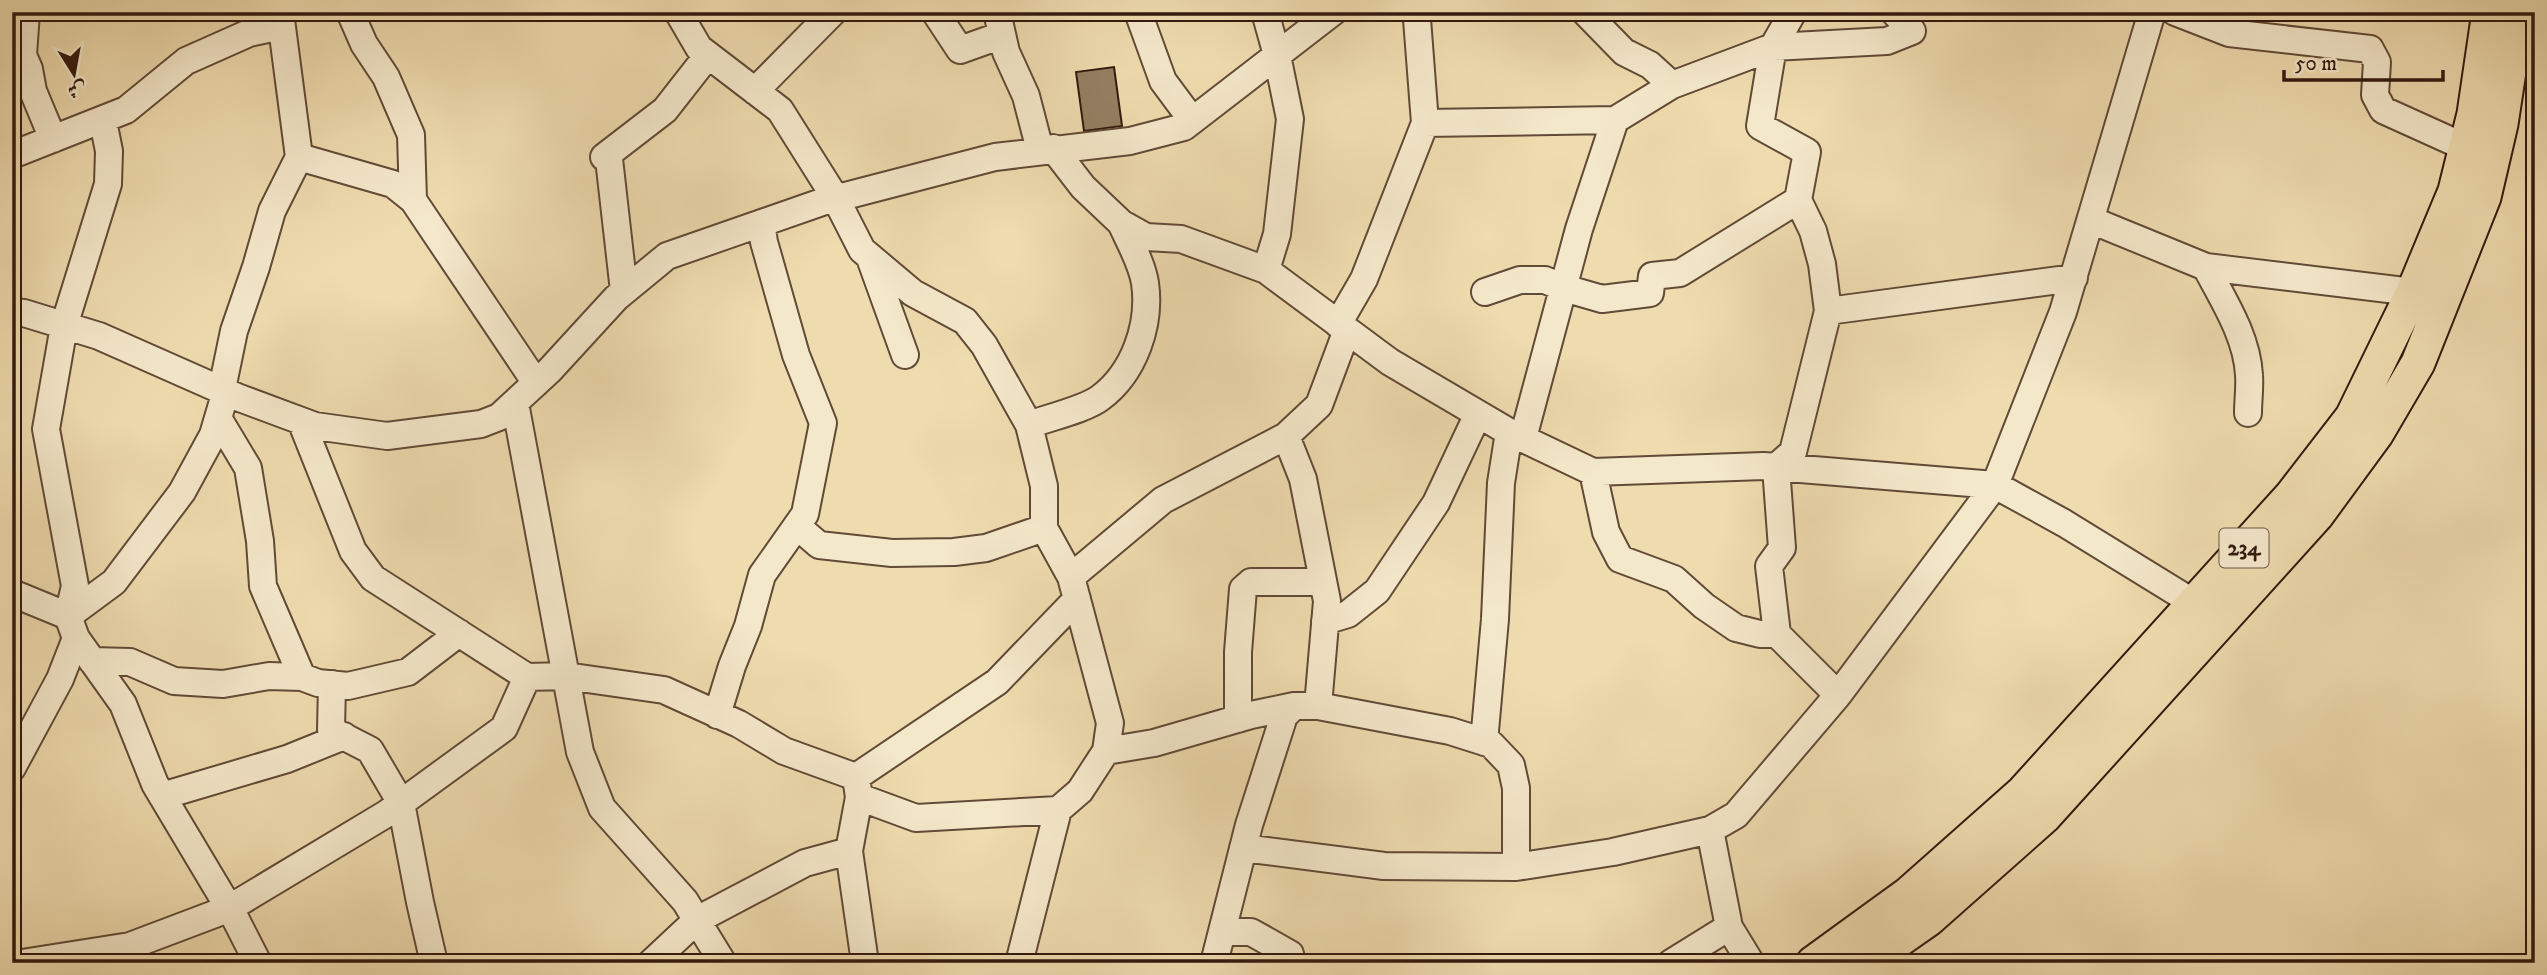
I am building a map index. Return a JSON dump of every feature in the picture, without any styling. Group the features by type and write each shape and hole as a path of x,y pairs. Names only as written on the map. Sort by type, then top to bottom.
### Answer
{"main road":[{"name":"234","path":"1812,963 1908,894 2023,792 2291,496 2352,417 2413,292 2455,191 2467,148 2489,12"},
{"name":"234","path":"1866,963 1929,919 2044,817 2317,515 2377,433 2418,363 2484,197 2501,124 2518,12"}],"street":[{"path":"26,12 17,54 29,69 33,91 53,139"},
{"path":"350,12 364,44 386,77 411,135 413,200"},
{"path":"678,12 699,48 780,110 836,199 862,250 913,293 965,321 984,345 1029,425 1044,486 1044,528 1074,588 1110,723 1106,751 1080,791 1058,810 1019,963"},
{"path":"755,91 832,12"},
{"path":"935,12 960,50 1000,23 1006,52 1046,149 1121,223 1146,237 1181,239 1266,270 1390,362 1516,435 1593,472 1776,467 1995,485 2064,523 2194,603"},
{"path":"1138,12 1163,81 1192,120"},
{"path":"1265,12 1290,119 1277,234 1266,270"},
{"path":"12,312 24,313 99,336 315,426 387,436 481,424 499,418 624,292 667,257 836,199 995,157 1130,141 1184,127 1333,12"},
{"path":"865,963 849,851 858,787 997,682 1074,588 1163,500 1286,436 1319,405 1342,327 1364,279 1424,122 1417,19 1414,12"},
{"path":"1585,12 1624,52 1650,65 1672,85"},
{"path":"1776,467 1793,452 1828,311 1822,264 1812,231 1798,200 1807,152 1760,126 1773,47 1793,12"},
{"path":"1424,122 1615,120 1672,85 1773,47 1887,41 1912,31 1894,12"},
{"path":"1243,848 1384,866 1517,867 1613,852 1710,830 1736,815 1838,695 1995,485 2063,312 2152,12"},
{"path":"2175,12 2229,33 2370,49 2377,62 2375,95 2383,110 2467,148"},
{"path":"12,155 126,110 186,61 281,19 299,157 272,211 234,331 213,435 182,492 114,582 72,627"},
{"path":"624,292 610,159 604,157 665,110 708,55"},
{"path":"1484,741 1495,619 1500,483 1564,288 1579,229 1615,120"},
{"path":"12,768 60,679 72,627 75,586 46,429 64,326 108,184 109,150 103,121"},
{"path":"299,157 393,184 413,200 536,383"},
{"path":"1485,292 1520,280 1545,279 1564,288 1602,299 1650,293 1653,276 1680,273 1798,200"},
{"path":"2091,220 2206,267 2413,292"},
{"path":"718,715 762,575 805,514 823,423 796,355 761,223"},
{"path":"1029,425 1098,400 1125,374 1140,338 1146,313 1144,281 1121,223"},
{"path":"869,256 905,355"},
{"path":"2206,267 2235,322 2243,346 2249,373 2248,413"},
{"path":"1828,311 2074,278"},
{"path":"515,402 580,752 602,808 685,901 723,963"},
{"path":"1325,621 1348,614 1377,591 1436,503 1478,414"},
{"path":"218,418 248,468 260,541 263,586 302,677"},
{"path":"301,421 353,551 373,578 527,677 566,676 664,690 739,724 784,751 916,818 1058,810"},
{"path":"1286,436 1303,479 1327,601 1306,706"},
{"path":"1776,467 1782,548 1769,566 1777,634 1838,695"},
{"path":"1593,472 1606,532 1620,559 1674,579 1704,606 1736,628 1760,634 1777,634"},
{"path":"797,526 820,545 892,553 954,552 986,548 1044,528"},
{"path":"1238,719 1238,652 1243,589 1251,583 1323,582"},
{"path":"12,593 40,604 72,627 92,661 123,704 162,796 258,963"},
{"path":"12,609 40,604"},
{"path":"92,661 130,662 174,681 223,684 269,676 302,677 318,683 348,685 408,671 459,633"},
{"path":"22,963 130,946 228,909 401,803 504,728 527,677"},
{"path":"332,684 331,730 370,750 401,803 434,963"},
{"path":"1214,963 1243,848 1284,716 1306,706"},
{"path":"1106,751 1154,743 1238,719 1306,706 1450,730 1491,744 1511,765 1516,788 1517,867"},
{"path":"162,796 288,759 344,736"},
{"path":"1710,830 1729,927 1751,963"},
{"path":"651,963 697,920 805,863 849,851"},
{"path":"1671,963 1729,927"},
{"path":"1222,932 1251,932 1290,954 1292,963"}],"building":[{"path":"1114,67 1122,126 1084,131 1076,72"}]}
